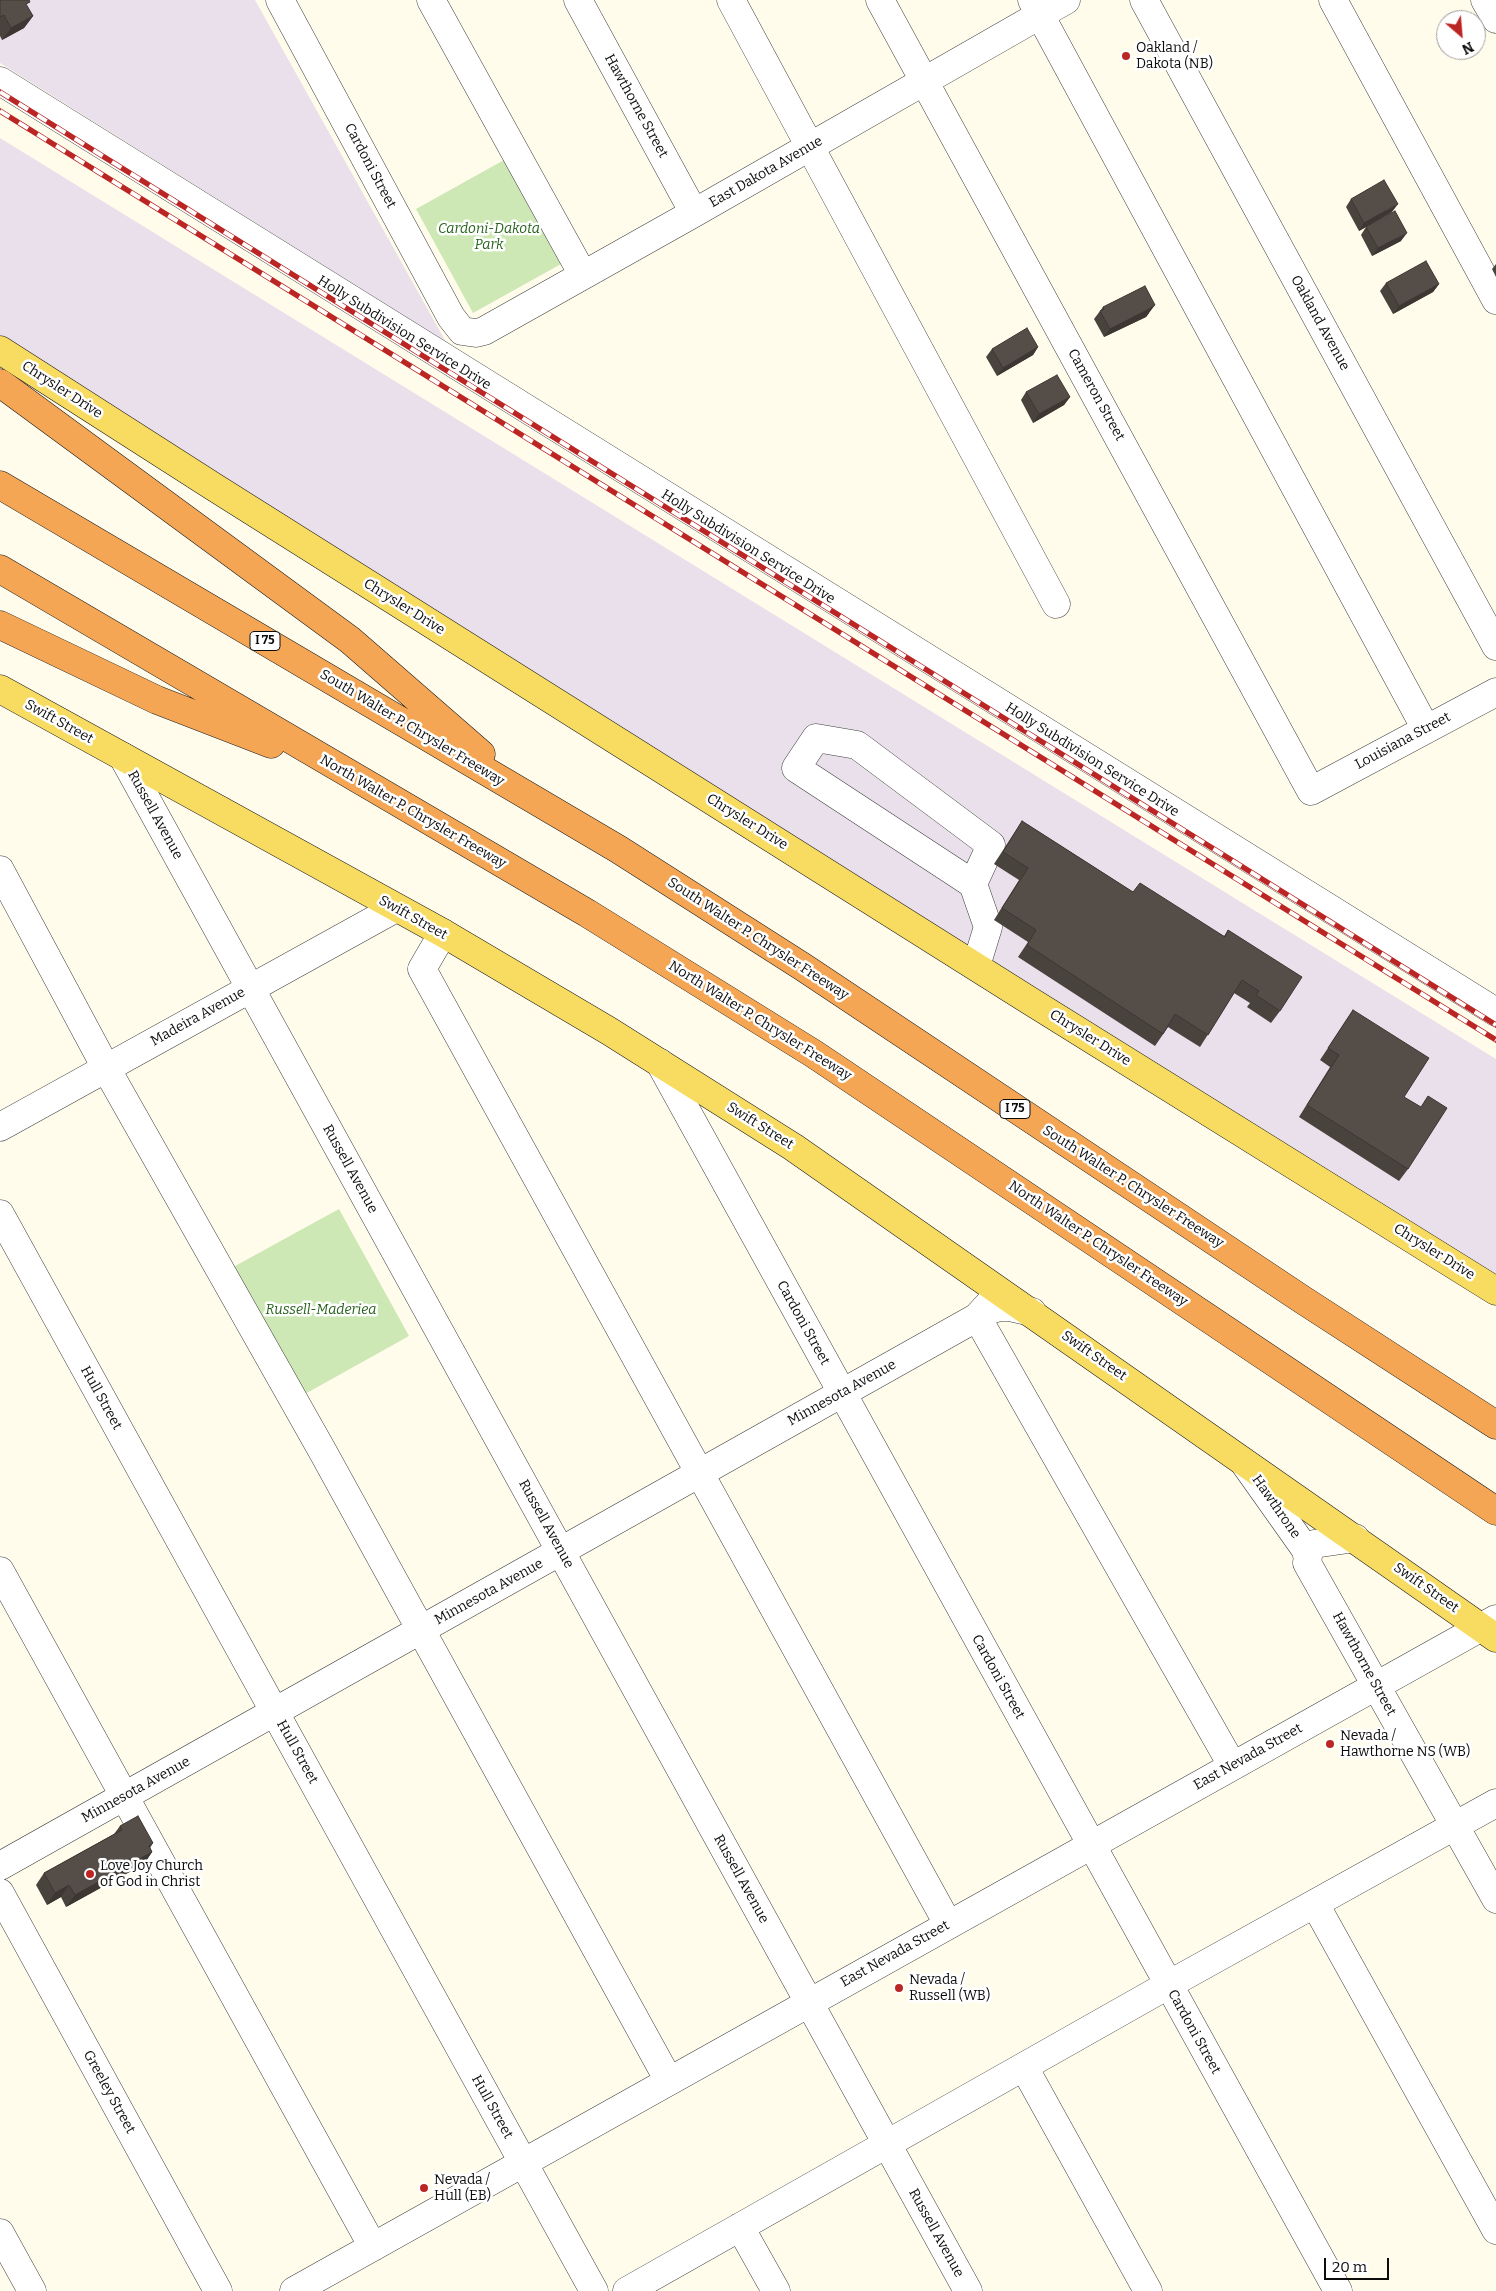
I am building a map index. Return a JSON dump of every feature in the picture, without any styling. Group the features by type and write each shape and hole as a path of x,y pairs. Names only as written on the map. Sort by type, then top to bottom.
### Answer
{"highway":[{"path":"0,384 350,640 531,798"},
{"name":"South Walter P. Chrysler Freeway","path":"0,485 618,849 803,967 1287,1289 1496,1425"},
{"name":"North Walter P. Chrysler Freeway","path":"0,569 587,913 814,1054 1496,1511"},
{"path":"0,625 157,700 343,771"}],"main road":[{"name":"Chrysler Drive","path":"0,350 214,488 1496,1291"},
{"name":"Swift Street","path":"0,689 443,934 660,1063 793,1147 1355,1538 1491,1628"}],"street":[{"name":"Cardoni Street","path":"280,0 451,317 462,331"},
{"path":"431,0 583,275"},
{"name":"Hawthorne Street","path":"578,0 694,213"},
{"path":"731,0 1056,604"},
{"name":"Cameron Street","path":"880,0 1311,791"},
{"name":"East Dakota Avenue","path":"462,331 476,333 484,331 925,81 1036,7 1066,0"},
{"name":"Oakland Avenue","path":"1144,0 1496,646"},
{"path":"1333,0 1496,300"},
{"path":"1486,0 1496,19"},
{"path":"1036,7 1426,730"},
{"name":"Holly Subdivision Service Drive","path":"0,81 1496,1012"},
{"name":"Louisiana Street","path":"1311,791 1496,692"},
{"path":"973,884 990,845 857,745 816,738 796,768 973,884 988,927 976,966"},
{"name":"Russell Avenue","path":"123,757 968,2291"},
{"path":"0,870 106,1068 318,1444 669,2081"},
{"name":"Madeira Avenue","path":"0,1127 396,908"},
{"path":"443,934 422,969 948,1924"},
{"name":"Cardoni Street","path":"660,1063 1338,2291"},
{"name":"Hull Street","path":"0,1214 594,2291"},
{"name":"Minnesota Avenue","path":"977,1317 1000,1291"},
{"name":"Minnesota Avenue","path":"0,1866 977,1317 999,1307 1010,1307 1032,1312"},
{"path":"977,1317 1232,1765"},
{"name":"Hawthrone","path":"1243,1460 1306,1550 1307,1555"},
{"path":"1307,1555 1310,1547 1314,1544 1355,1538"},
{"name":"Hawthorne Street","path":"1307,1555 1307,1563 1496,1899"},
{"path":"0,1571 373,2247"},
{"name":"East Nevada Street","path":"294,2291 1232,1765 1375,1686 1491,1628"},
{"path":"627,2291 1168,1985 1496,1803"},
{"name":"Greeley Street","path":"0,1893 218,2291"},
{"path":"1315,1904 1496,2230"},
{"path":"1024,2067 1148,2291"},
{"path":"740,2227 776,2291"},
{"path":"0,2233 32,2291"}],"shaded area":[{"path":"0,0 255,0 446,342 0,63"},
{"path":"0,138 1496,1059 1496,1274 0,342"}],"green space":[{"name":"Cardoni-Dakota Park","path":"504,160 561,264 473,313 416,209"},
{"name":"Russell-Maderiea","path":"339,1209 409,1336 296,1399 226,1271"}],"building":[{"path":"0,0 29,0 30,2 26,4 33,16 11,28 4,15 0,17"},
{"path":"1384,180 1398,204 1364,223 1351,199"},
{"path":"1395,211 1407,233 1378,248 1366,227"},
{"path":"1426,261 1439,284 1399,306 1386,283"},
{"path":"1145,286 1155,305 1110,329 1100,311 1104,309 1103,307"},
{"path":"1027,328 1038,347 1003,368 992,349"},
{"path":"1057,375 1070,397 1039,414 1026,392"},
{"path":"1022,821 1133,892 1140,883 1225,937 1228,930 1302,977 1280,1011 1256,995 1259,991 1242,980 1208,1035 1175,1014 1163,1034 1027,945 1036,930 1002,908 1028,868 1003,852"},
{"path":"1353,1010 1429,1058 1404,1097 1421,1107 1428,1096 1447,1108 1408,1169 1307,1105 1339,1055 1328,1048"},
{"name":"Love Joy Church of God in Christ","path":"138,1816 153,1843 149,1846 152,1852 75,1895 69,1885 55,1893 44,1873 122,1830 120,1826"}],"railway":[{"path":"0,92 1496,1025"},
{"path":"0,111 1496,1040"}],"place":[{"name":"Oakland / Dakota (NB)","path":"1126,56"},
{"name":"Nevada / Hawthorne NS (WB)","path":"1330,1744"},
{"name":"Love Joy Church of God in Christ","path":"90,1874"},
{"name":"Nevada / Russell (WB)","path":"899,1988"},
{"name":"Nevada / Hull (EB)","path":"424,2188"}]}
